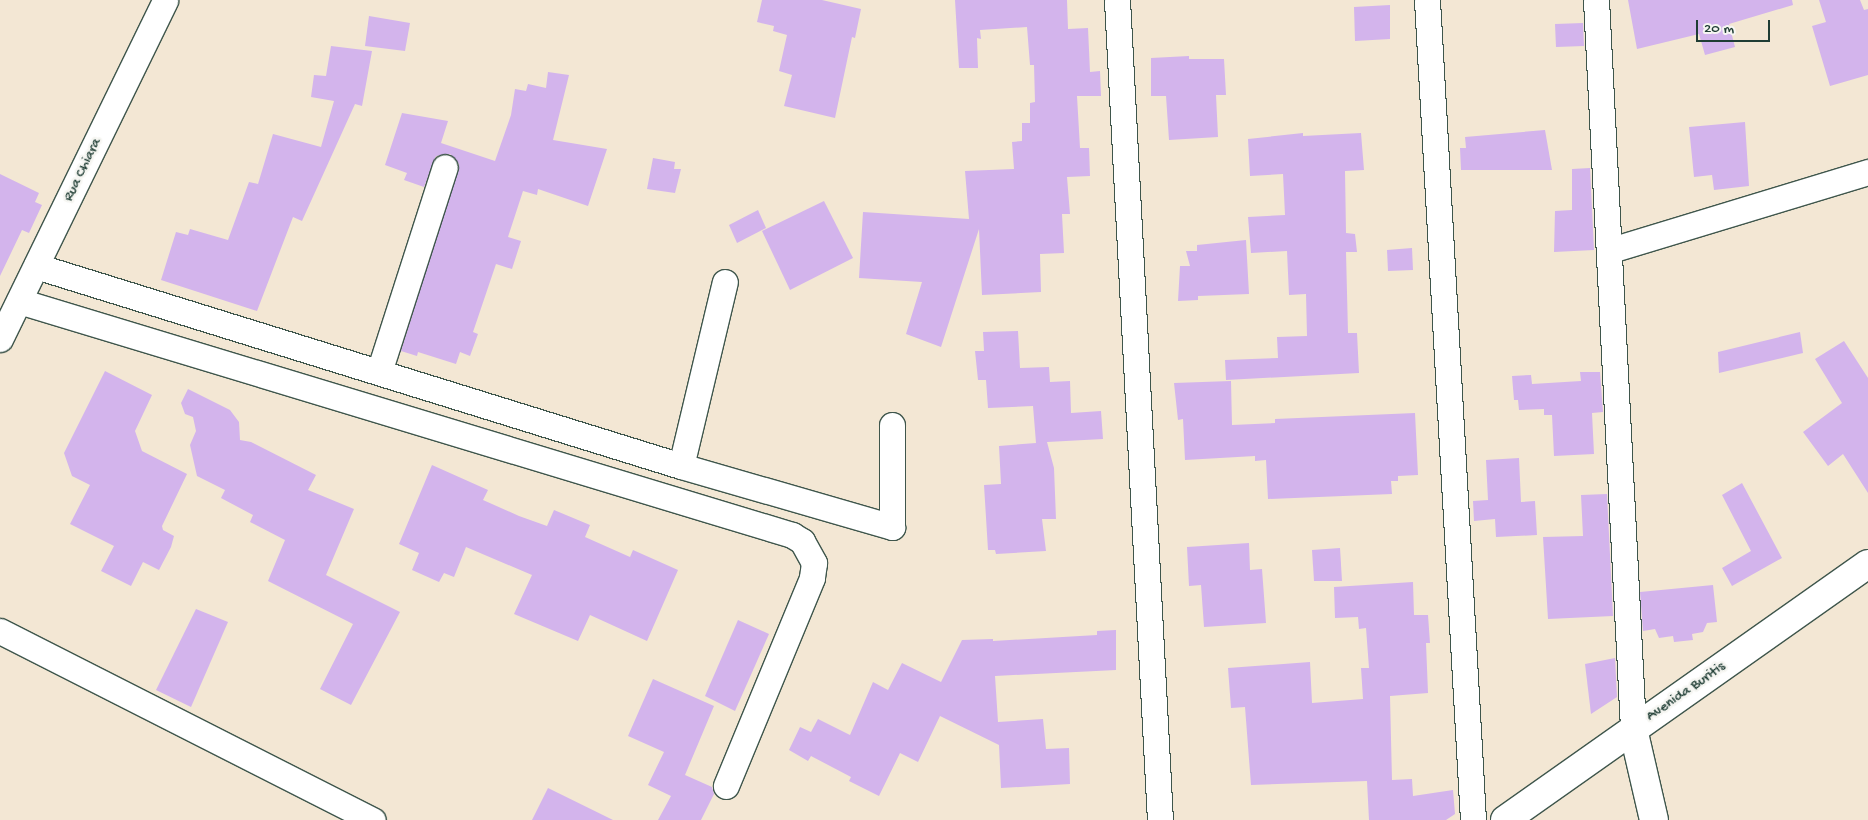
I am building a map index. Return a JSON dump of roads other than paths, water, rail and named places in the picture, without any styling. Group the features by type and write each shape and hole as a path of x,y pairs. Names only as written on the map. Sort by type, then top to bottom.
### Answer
{"street":[{"name":"Rua Chiara","path":"0,339 166,0"},
{"path":"1117,0 1160,820"},
{"path":"1427,0 1473,820"},
{"path":"1596,0 1611,250 1633,729 1654,820"},
{"path":"380,372 445,167"},
{"path":"1611,250 1868,172"},
{"path":"36,266 681,466 892,527 892,425"},
{"path":"681,466 725,282"},
{"path":"19,301 792,535 802,541 814,562 812,578 726,786"},
{"name":"Avenida Buritis","path":"1505,820 1868,564"},
{"path":"0,631 373,820"}]}
